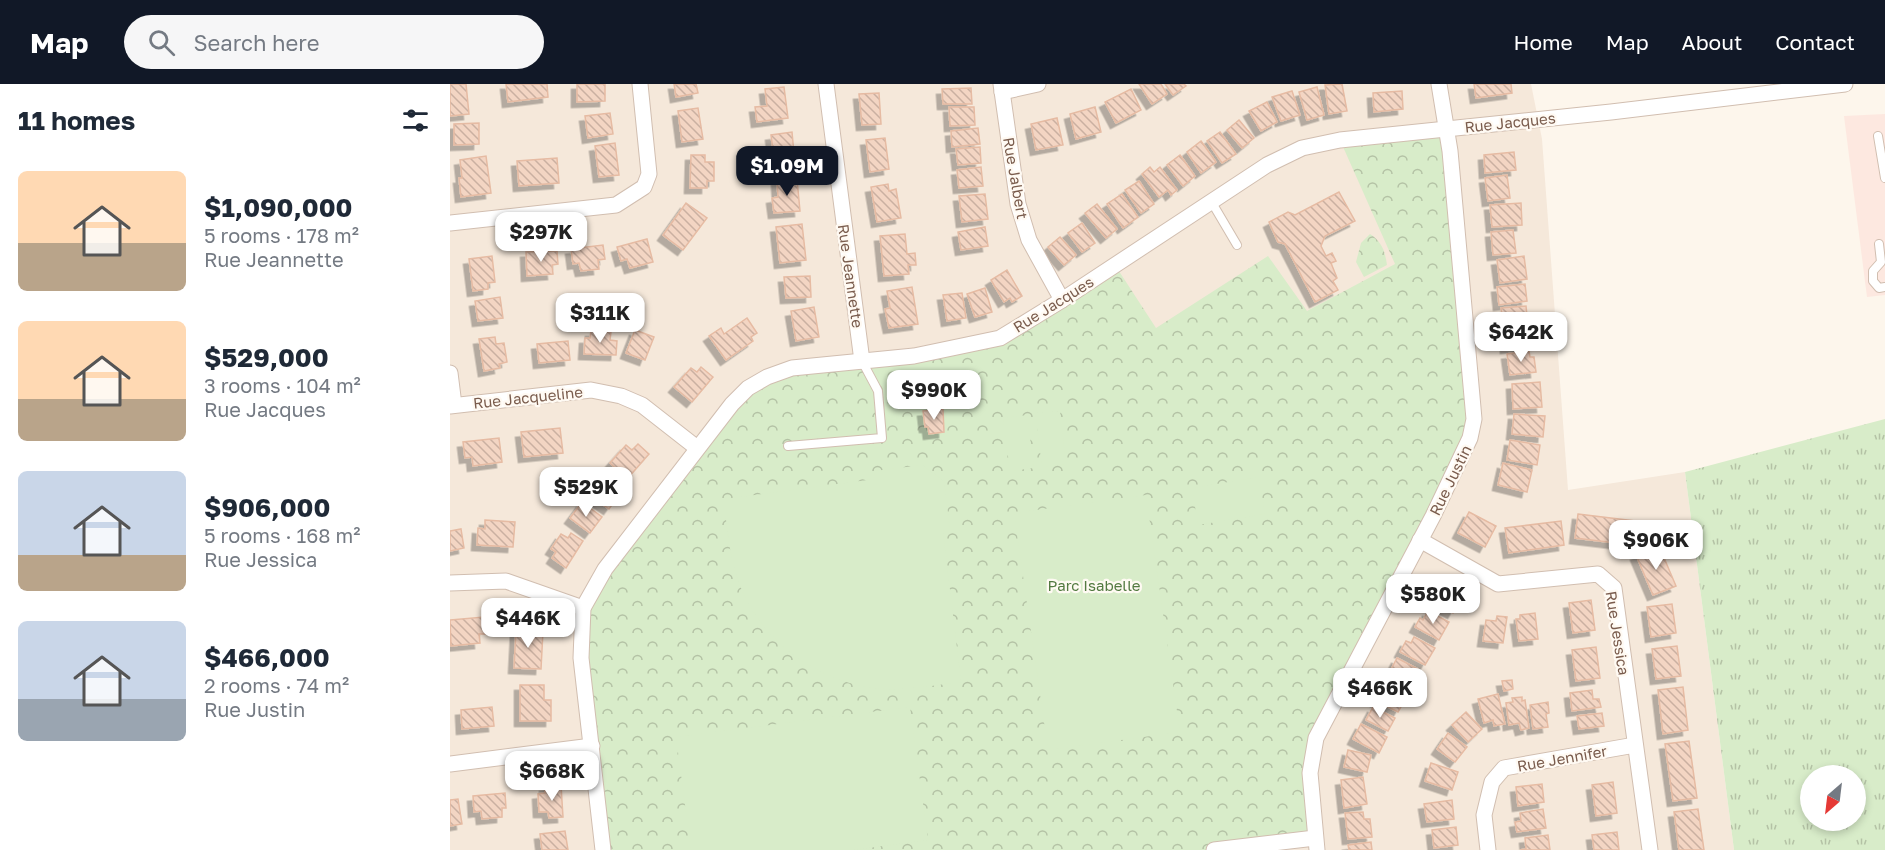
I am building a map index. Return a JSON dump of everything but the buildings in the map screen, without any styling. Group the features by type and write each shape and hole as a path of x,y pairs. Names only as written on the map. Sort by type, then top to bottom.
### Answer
{"street":[{"path":"450,223 616,205 644,187 649,174 640,84"},
{"name":"Rue Jeannette","path":"826,84 862,361"},
{"path":"1002,88 1038,84"},
{"name":"Rue Justin","path":"1316,844 1310,773 1316,738 1420,540 1470,438 1474,418 1447,129 1439,84"},
{"name":"Rue Jacques","path":"603,850 581,658 583,608 605,569 697,448 732,404 748,388 767,377 792,368 914,356 1000,338 1062,300 1267,165 1302,148 1340,140 1611,112 1845,84"},
{"name":"Rue Jalbert","path":"1002,88 1018,204 1029,240 1062,300"},
{"path":"450,373 452,406"},
{"name":"Rue Jacqueline","path":"452,406 591,390 621,396 642,405 697,448"},
{"name":"Rue Jessica","path":"1420,540 1498,584 1598,574 1614,588 1650,850"},
{"path":"450,583 506,581 583,608"},
{"name":"Rue Jennifer","path":"1488,850 1484,815 1492,782 1504,768 1635,745"},
{"path":"450,764 592,746"},
{"path":"1214,850 1316,844"}],"lane":[{"path":"1878,136 1885,178"},
{"path":"1211,201 1237,246"},
{"path":"1879,244 1881,262 1873,271 1873,281 1879,288 1885,287"},
{"path":"788,446 882,438 878,391 862,361"}],"shaded area":[{"path":"450,84 1531,84 1542,139 1568,490 1685,472 1734,850 450,850"},
{"path":"1885,114 1885,295 1867,297 1844,116"}],"green space":[{"name":"Parc Isabelle","path":"1447,125 1467,399 1467,427 1433,516 1316,738 1315,838 1214,850 602,850 583,608 697,448 767,377 1000,338 1115,265 1156,328 1268,256 1307,311 1395,264 1340,140"},
{"path":"1370,234 1382,247 1387,265 1364,277 1356,262 1361,243"},
{"path":"1060,411 1066,464 1042,467 1035,413"},
{"path":"1027,415 1034,468 1010,471 1003,418"},
{"path":"1885,419 1885,850 1734,850 1685,472"},
{"path":"922,465 944,481 950,530 943,531 961,682 884,689 840,680 800,660 767,630 754,612 743,593 735,571 724,499 875,479 874,471"},
{"path":"1259,477 1265,514 1198,525 1192,488"},
{"path":"1146,495 1180,732 1048,750 1014,513"},
{"path":"910,707 928,840 853,850 691,850 676,737"}]}
